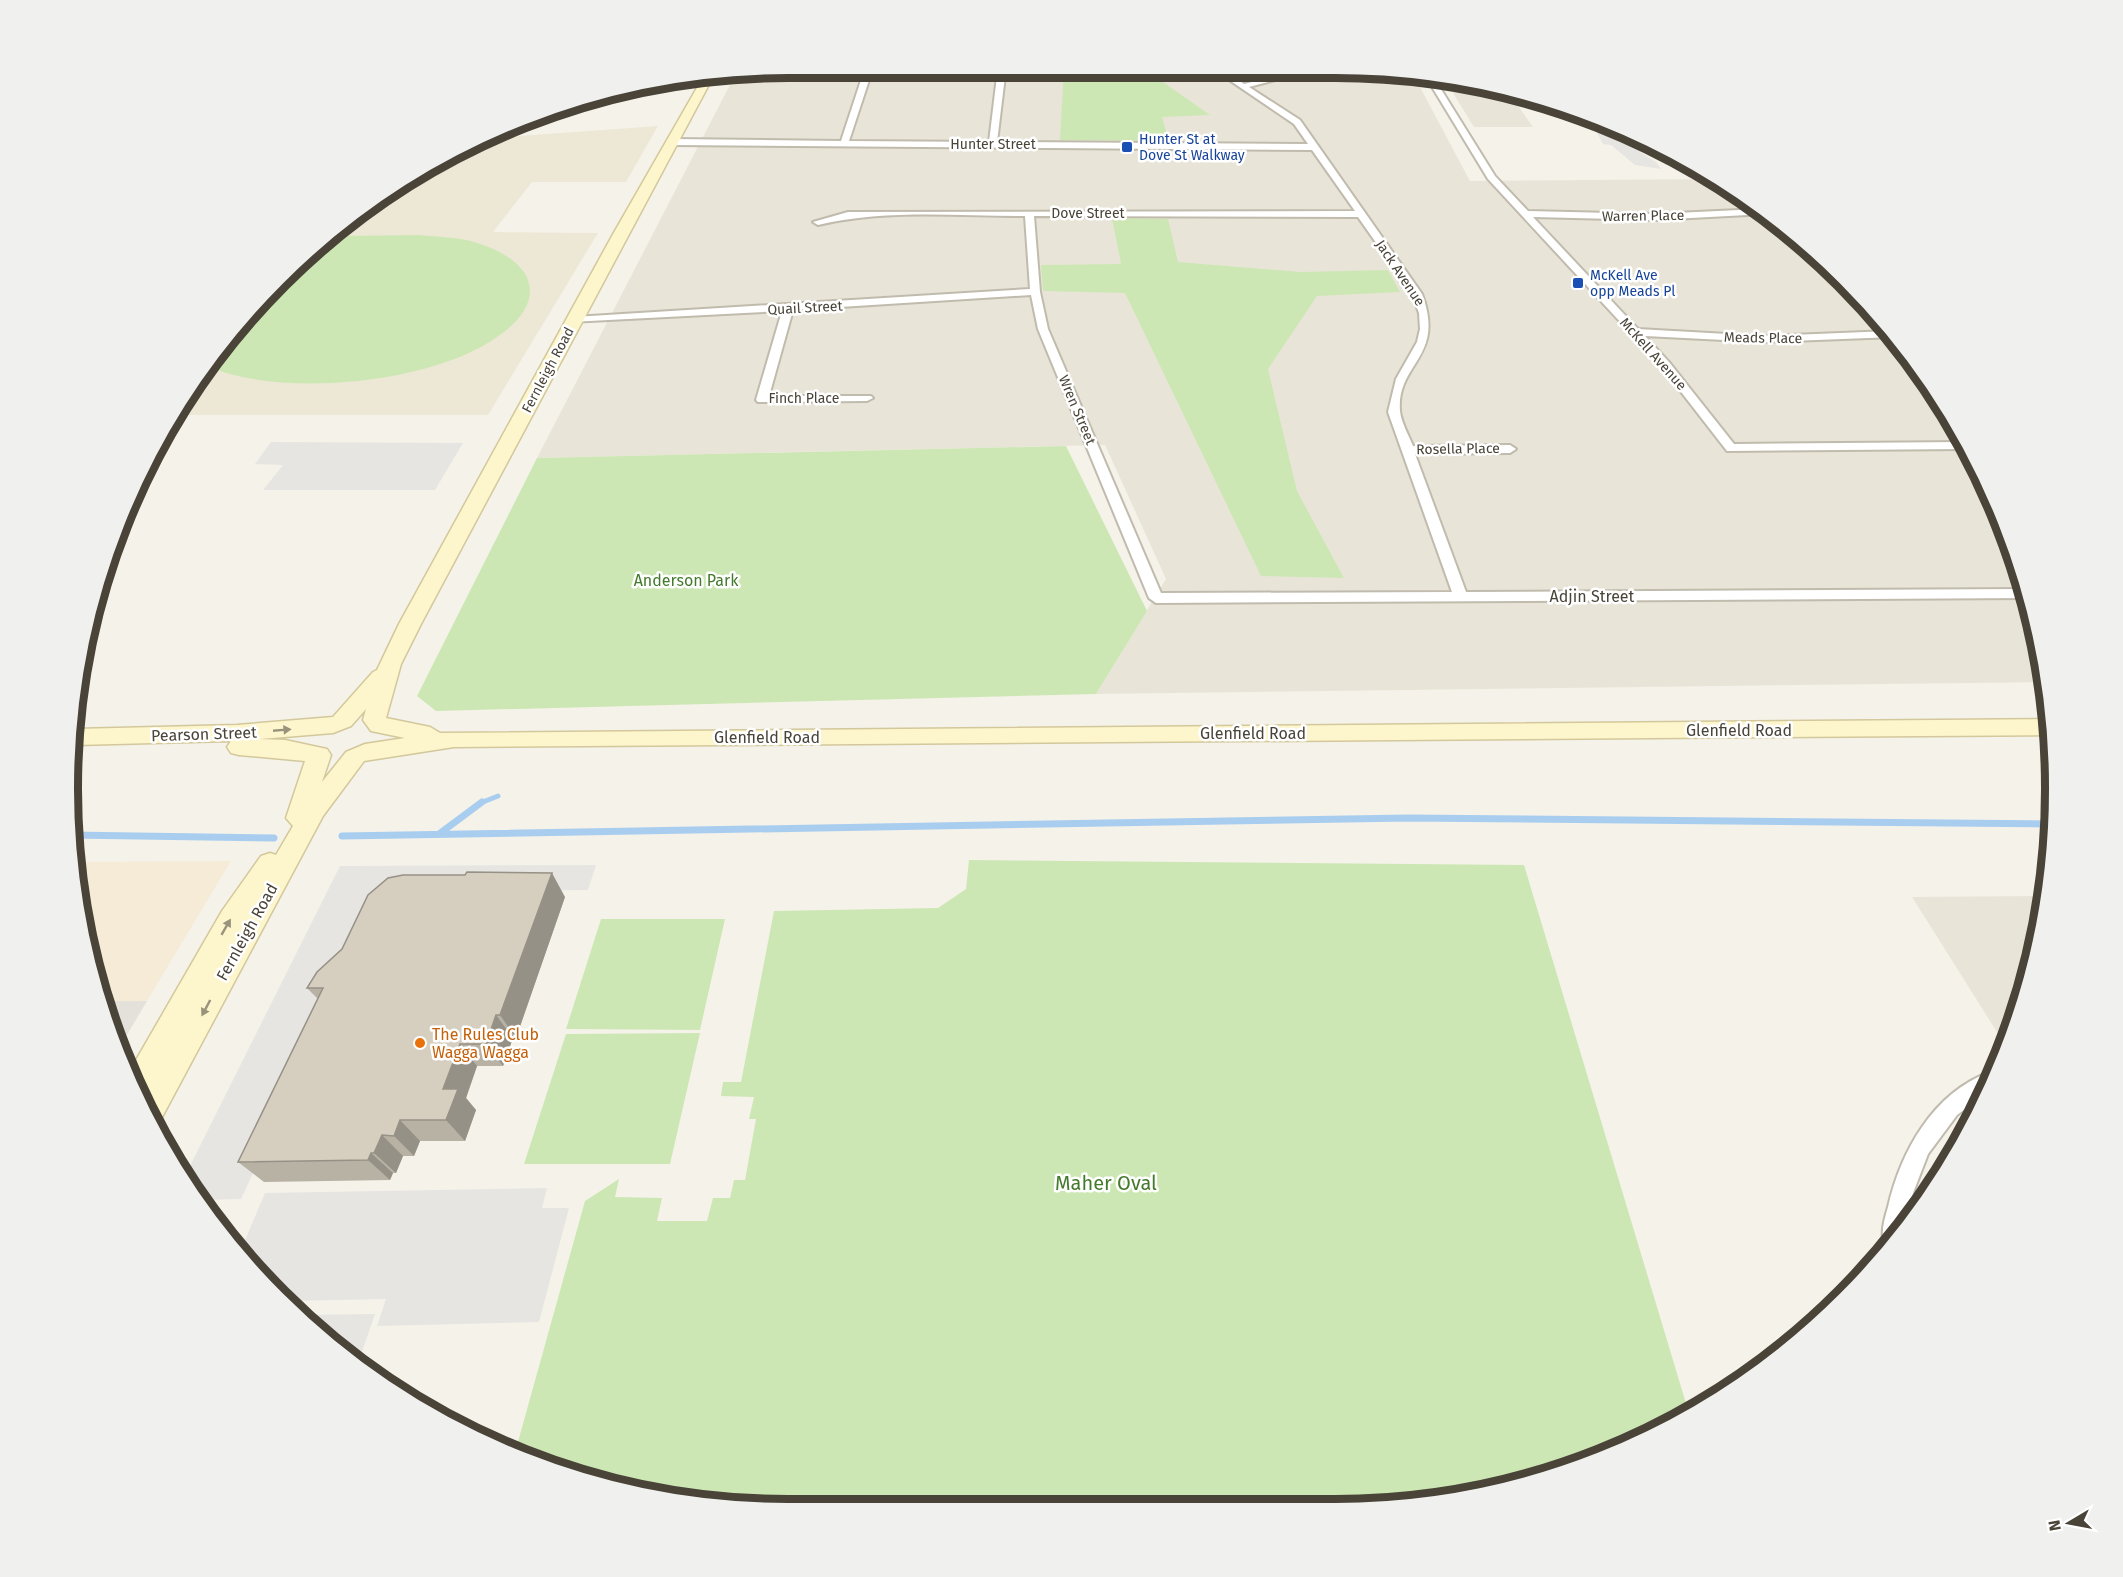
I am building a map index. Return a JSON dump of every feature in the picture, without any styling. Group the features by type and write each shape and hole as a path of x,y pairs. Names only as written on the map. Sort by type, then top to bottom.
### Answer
{"street":[{"path":"844,143 866,78"},
{"path":"993,144 1001,78"},
{"name":"Jack Avenue","path":"1231,78 1297,122 1417,294 1425,312 1427,328 1423,342 1401,378 1394,396 1394,412 1461,597"},
{"path":"1244,86 1274,78"},
{"name":"Fernleigh Road","path":"140,1079 231,919 294,827 318,755 318,740 338,723 390,664 574,320 705,83"},
{"name":"McKell Avenue","path":"1435,85 1491,177 1665,364 1731,448 1957,446"},
{"name":"Hunter Street","path":"672,142 1314,147"},
{"name":"Dove Street","path":"818,222 864,213 1359,214"},
{"name":"Wren Street","path":"1029,213 1038,313 1156,598"},
{"name":"Warren Place","path":"1523,214 1643,218 1750,213"},
{"name":"Quail Street","path":"574,320 788,309 1035,292"},
{"name":"Finch Place","path":"788,309 762,400 867,398"},
{"name":"Meads Place","path":"1634,332 1763,339 1881,334"},
{"name":"Rosella Place","path":"1407,450 1510,448"},
{"name":"Adjin Street","path":"1156,598 2018,594"},
{"name":"Fernleigh Road","path":"152,1105 314,810 359,756 379,739 377,723 390,664"},
{"name":"Pearson Street","path":"80,737 237,733 338,723 355,718 377,723"},
{"name":"Glenfield Road","path":"377,723 454,739"},
{"name":"Glenfield Road","path":"359,756 454,739 2042,727"},
{"name":"Pearson Street","path":"80,748 256,747 318,755 332,761 359,756"},
{"path":"1894,1226 1895,1215 1908,1176 1928,1136 1949,1109 1980,1086"}],"shaded area":[{"path":"788,78 1334,78 1418,83 1470,181 1700,179 1767,225 1837,286 1898,356 1950,433 1972,474 1991,517 2021,605 2037,682 1096,694 1166,579 1105,445 537,458 732,81"},
{"path":"1450,88 1515,101 1533,127 1474,127"},
{"path":"658,126 626,182 532,182 493,232 598,233 488,415 185,415 225,356 254,320 320,254 356,225 433,173 506,137"},
{"path":"1594,128 1635,145 1637,150 1656,162 1661,169 1635,165 1611,145 1603,144"},
{"path":"271,442 463,443 435,490 263,490 283,465 255,464"},
{"path":"231,861 147,1001 111,1001 92,927 82,862"},
{"path":"596,865 588,890 384,891 241,1199 210,1200 189,1169 340,866"},
{"path":"2036,896 2021,972 1999,1038 1997,1032 1912,897"},
{"path":"111,1001 147,1001 124,1039"},
{"path":"547,1188 542,1208 569,1208 539,1322 377,1326 386,1299 296,1301 254,1257 243,1244 265,1193"},
{"path":"375,1314 361,1355 320,1323 311,1315"}],"green space":[{"path":"1063,78 1157,78 1210,115 1162,117 1169,141 1060,140"},
{"path":"1112,218 1168,219 1178,262 1301,272 1388,270 1400,292 1317,296 1268,369 1297,491 1344,578 1261,576 1125,293 1043,291 1041,265 1121,264"},
{"path":"420,235 474,242 496,250 513,260 524,272 529,285 529,298 523,313 510,327 491,341 463,356 429,368 351,382 311,383 273,382 237,376 216,369 254,320 286,286 342,236"},
{"name":"Anderson Park","path":"1066,446 1147,611 1096,694 436,711 417,696 537,458"},
{"name":"Maher Oval","path":"969,860 1524,865 1687,1406 1606,1445 1518,1475 1427,1493 1334,1499 788,1499 742,1497 696,1493 605,1475 517,1445 585,1201 619,1179 615,1197 662,1198 657,1221 707,1221 713,1198 730,1198 734,1180 745,1180 756,1119 749,1119 754,1097 721,1096 723,1082 741,1082 774,911 938,908 966,889"},
{"path":"601,919 725,919 700,1030 566,1029"},
{"path":"700,1033 670,1164 524,1164 566,1034"}],"building":[{"name":"The Rules Club Wagga Wagga","path":"467,872 552,873 500,1015 496,1015 486,1044 460,1044 443,1089 458,1089 446,1120 400,1120 394,1136 382,1135 374,1153 371,1153 368,1160 238,1162 323,988 307,988 317,972 342,949 368,895 388,878 403,875 465,875"}],"waterway":[{"path":"481,803 498,796"},
{"path":"439,834 481,803"},
{"path":"342,836 1408,818 2043,824"},
{"path":"80,835 274,838"}],"place":[{"name":"Hunter St at Dove St Walkway","path":"1127,147"},
{"name":"McKell Ave opp Meads Pl","path":"1578,283"},
{"name":"The Rules Club Wagga Wagga","path":"420,1043"}]}
